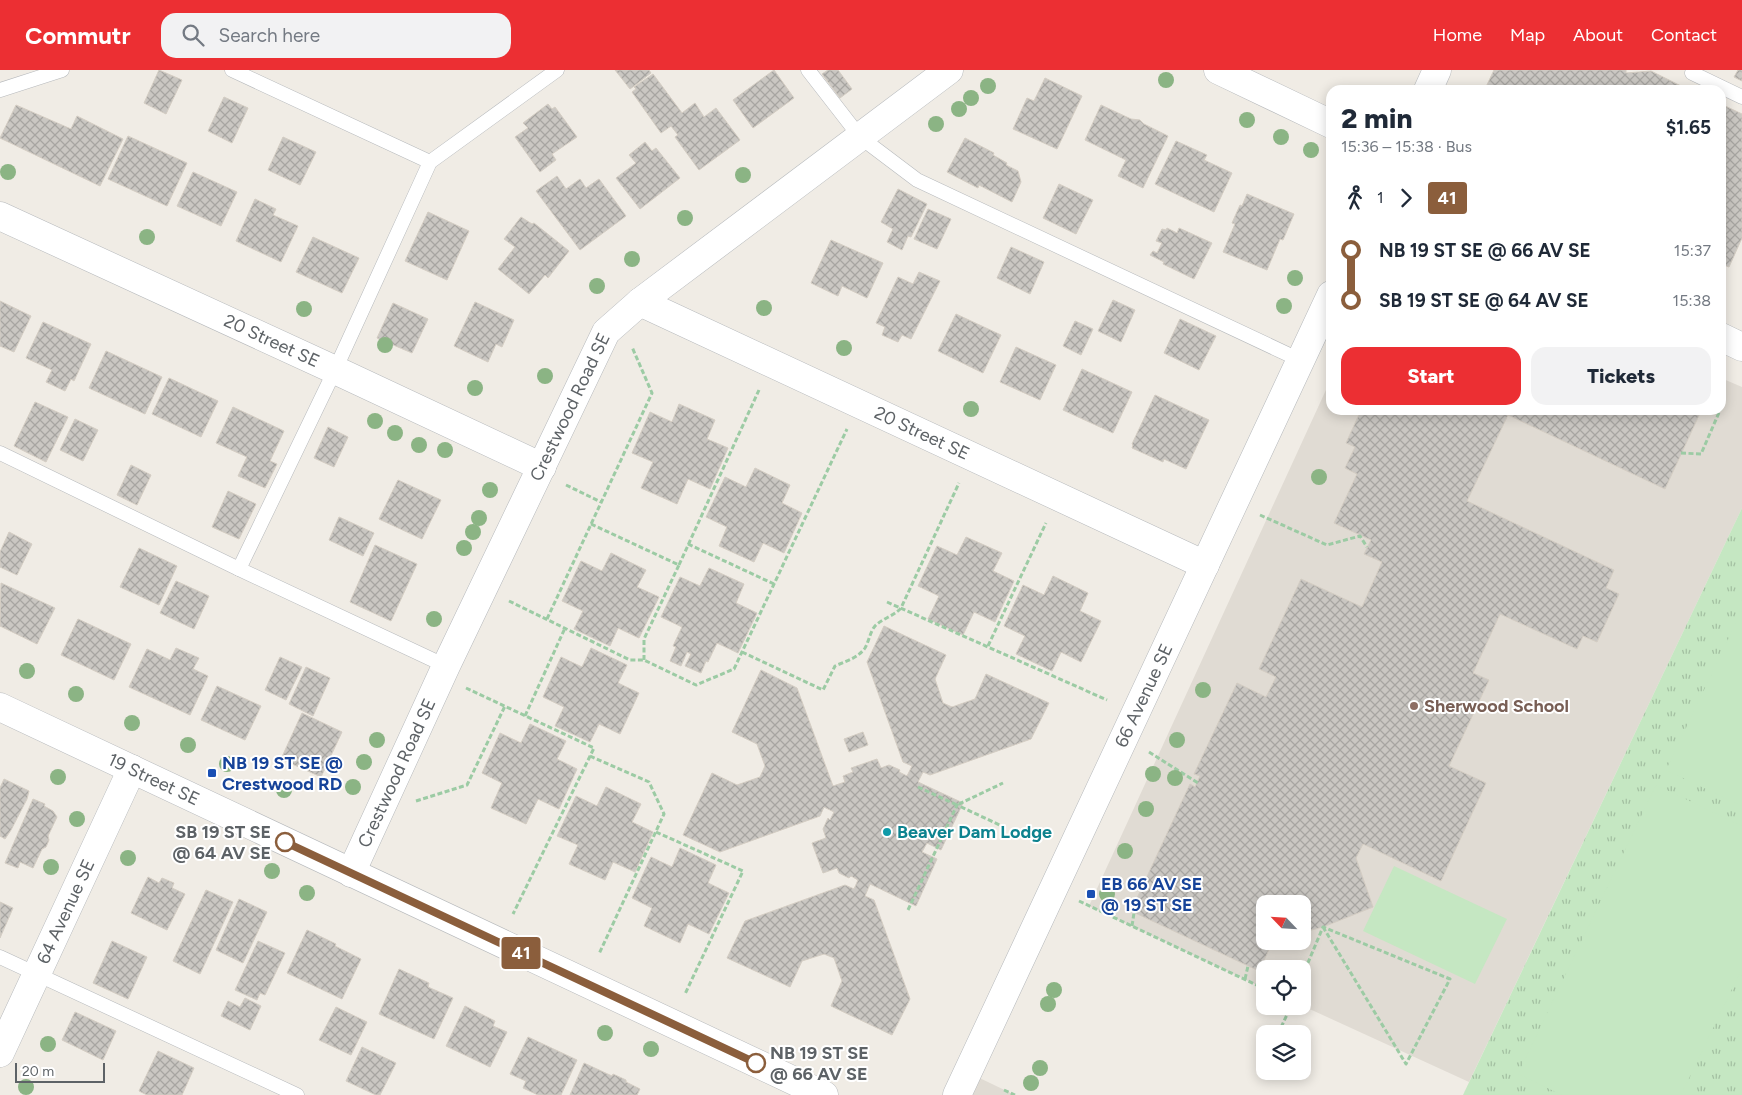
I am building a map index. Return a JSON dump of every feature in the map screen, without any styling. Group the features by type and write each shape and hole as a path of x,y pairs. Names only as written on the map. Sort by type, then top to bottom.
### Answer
{"street":[{"name":"Crestwood Road SE","path":"351,873 446,666 551,475 606,332 640,302 949,70"},
{"path":"1218,70 1326,122"},
{"path":"1430,85 1437,70"},
{"name":"20 Street SE","path":"0,216 335,370 551,475"},
{"name":"20 Street SE","path":"640,302 1205,565"},
{"name":"66 Avenue SE","path":"957,1095 1326,305"},
{"path":"1726,339 1742,347"},
{"name":"19 Street SE","path":"0,707 824,1095"},
{"name":"64 Avenue SE","path":"0,1053 132,769"}],"lane":[{"path":"0,90 62,70"},
{"path":"232,70 430,162"},
{"path":"239,569 335,370 430,162 557,70"},
{"path":"808,70 860,136 917,180 1300,360"},
{"path":"1690,71 1718,85"},
{"path":"1726,89 1742,97"},
{"path":"0,453 239,569 446,666"},
{"path":"0,957 297,1095"}],"path":[{"path":"547,619 652,392 629,340"},
{"path":"644,660 644,639 762,383"},
{"path":"1682,453 1701,454 1718,415"},
{"path":"504,599 630,660 644,660 696,685 734,669 849,424"},
{"path":"551,475 601,502"},
{"path":"742,652 823,690 835,666 854,658 865,648 874,627 885,618 897,613 901,608 962,475"},
{"path":"1259,514 1327,545 1360,536 1367,547"},
{"path":"988,647 1050,516"},
{"path":"591,524 679,564"},
{"path":"688,544 774,584"},
{"path":"887,602 1107,700"},
{"path":"526,716 565,628"},
{"path":"464,686 594,748 513,914"},
{"path":"408,804 467,785 505,706"},
{"path":"1149,752 1198,782"},
{"path":"590,756 649,782 664,814 599,954"},
{"path":"908,910 957,804 1004,783"},
{"path":"918,787 1004,828"},
{"path":"656,832 743,871 684,994"},
{"path":"1079,901 1256,984"},
{"path":"1132,926 1134,912"},
{"path":"1323,927 1450,979 1406,1064 1382,1024 1323,927"},
{"path":"1309,960 1323,927"},
{"path":"1245,979 1248,966"},
{"path":"1004,1090 1015,1095"}],"shaded area":[{"name":"Sherwood School","path":"1726,380 1742,387 1742,508 1469,1082 1311,1010 1311,960 1256,960 1256,985 1089,906 1326,390 1326,415 1726,415"},
{"path":"967,1072 1015,1095 957,1095"}],"green space":[{"path":"1742,508 1742,1095 1463,1095"},
{"path":"1742,610 1742,806 1666,770"},
{"path":"1656,785 1742,826 1742,968 1681,1095 1562,1095 1518,1074"},
{"path":"1394,866 1507,919 1475,984 1363,931"}],"building":[{"path":"159,70 182,80 166,114 144,103"},
{"path":"615,70 649,70 651,73 630,89"},
{"path":"774,70 794,98 753,128 733,100"},
{"path":"828,70 838,70 852,89 840,98 822,74"},
{"path":"1494,70 1626,70 1626,73 1651,71 1679,85 1487,85"},
{"path":"1738,70 1742,70 1742,81 1734,77"},
{"path":"653,74 682,113 695,103 704,117 716,108 740,140 699,170 675,137 678,135 671,126 661,133 632,92 636,89 634,87"},
{"path":"1045,78 1082,96 1057,149 1013,129 1027,98 1034,101"},
{"path":"224,97 248,108 232,143 208,131"},
{"path":"548,104 552,109 555,107 577,137 552,154 556,160 540,172 515,137 528,128 523,123"},
{"path":"16,105 71,129 77,116 123,139 100,186 0,138"},
{"path":"1101,105 1131,119 1140,120 1168,136 1143,188 1118,176 1126,160 1085,140"},
{"path":"1726,106 1742,114 1742,238 1729,267 1726,266"},
{"path":"128,136 187,163 167,206 108,179"},
{"path":"283,137 316,152 300,185 268,170"},
{"path":"965,138 994,153 993,155 1007,163 1006,165 1018,171 1021,182 1012,202 979,185 978,188 947,172"},
{"path":"1176,141 1207,155 1204,160 1232,173 1214,212 1155,184"},
{"path":"645,142 652,151 656,148 680,178 640,209 616,178 636,163 629,155"},
{"path":"193,172 237,192 221,226 177,206"},
{"path":"557,176 566,189 580,179 586,188 599,179 626,216 580,250 536,191"},
{"path":"1059,184 1093,200 1076,234 1043,218"},
{"path":"898,189 927,204 911,237 908,236 902,250 887,242 893,229 881,222"},
{"path":"1247,194 1294,214 1283,240 1280,239 1267,270 1223,252 1235,224 1232,223"},
{"path":"255,199 276,209 273,215 298,226 281,262 236,241"},
{"path":"928,209 951,219 937,249 914,239"},
{"path":"428,212 469,231 447,280 405,261"},
{"path":"521,217 532,224 534,223 569,251 548,278 545,275 529,294 498,269 515,247 504,239"},
{"path":"1167,228 1177,233 1179,228 1212,243 1194,279 1163,264 1164,262 1150,255 1153,251 1157,253 1162,243 1156,241 1162,229 1166,230"},
{"path":"313,237 359,258 342,293 296,272"},
{"path":"831,240 883,263 867,298 842,286 838,296 811,283"},
{"path":"1011,247 1044,262 1030,294 997,278"},
{"path":"919,272 940,281 911,339 902,335 898,342 882,335 885,327 876,323 898,277 913,284"},
{"path":"1113,300 1135,310 1121,342 1098,331"},
{"path":"0,301 31,316 14,352 0,346"},
{"path":"475,302 514,320 502,347 496,344 488,362 454,346"},
{"path":"393,303 428,319 412,353 377,338"},
{"path":"956,314 1001,335 983,373 938,351"},
{"path":"1180,319 1216,336 1199,370 1164,353"},
{"path":"1075,321 1093,329 1081,355 1063,346"},
{"path":"43,322 91,344 74,381 71,379 65,391 46,382 52,370 26,358"},
{"path":"1016,347 1056,365 1040,400 1000,382"},
{"path":"106,351 162,377 145,414 89,388"},
{"path":"1082,369 1132,392 1113,433 1063,410"},
{"path":"169,378 218,401 201,437 152,414"},
{"path":"1155,395 1209,420 1186,469 1164,459 1163,462 1132,448 1132,444"},
{"path":"35,402 68,417 46,462 14,446"},
{"path":"679,404 715,420 707,439 728,448 710,489 688,479 677,504 641,488 653,462 632,453 650,412 672,422"},
{"path":"233,407 284,431 270,461 277,464 265,488 238,476 247,457 216,443"},
{"path":"1359,415 1508,415 1467,501 1614,570 1606,588 1619,594 1597,642 1583,636 1577,649 1500,614 1473,673 1489,680 1449,766 1486,783 1441,881 1363,844 1356,858 1373,907 1311,930 1311,895 1256,895 1256,950 1269,950 1264,960 1256,960 1256,970 1131,911 1190,784 1195,787 1200,776 1194,774 1237,683 1266,697 1276,677 1259,669 1301,579 1362,607 1382,562 1364,554 1371,540 1334,523 1357,474 1345,468 1355,447 1346,443"},
{"path":"1508,415 1699,415 1665,489"},
{"path":"75,419 98,430 83,461 60,450"},
{"path":"328,427 348,437 334,467 314,458"},
{"path":"131,465 151,475 137,505 117,495"},
{"path":"755,468 790,485 782,503 802,513 784,553 763,543 754,562 719,546 727,527 706,517 725,477 746,487"},
{"path":"398,480 441,500 422,539 379,519"},
{"path":"228,491 256,504 239,539 212,527"},
{"path":"339,517 374,533 363,556 329,540"},
{"path":"9,532 32,544 17,575 0,567 0,552"},
{"path":"966,537 1002,553 993,571 1014,581 995,622 974,612 963,635 928,619 939,596 918,586 937,546 957,555"},
{"path":"375,545 417,564 391,621 350,602"},
{"path":"139,548 177,566 159,605 120,587"},
{"path":"611,553 646,570 637,587 659,597 639,638 618,628 610,646 574,629 583,611 562,601 581,561 602,571"},
{"path":"709,568 744,584 736,603 757,613 738,653 717,643 701,673 685,666 691,654 687,652 681,666 670,661 676,647 673,646 682,627 661,617 680,577 700,586"},
{"path":"1053,576 1088,593 1080,611 1101,621 1081,662 1061,652 1052,671 1016,654 1025,636 1004,626 1023,585 1044,595"},
{"path":"176,581 209,596 194,629 160,613"},
{"path":"1,583 55,608 37,644 0,626"},
{"path":"78,619 131,644 114,680 61,655"},
{"name":"Beaver Dam Lodge","path":"884,626 946,655 935,679 943,703 952,707 975,699 986,674 1049,703 1031,739 930,775 923,772 918,782 963,803 941,850 927,843 922,852 937,859 916,906 870,884 865,896 874,900 910,999 892,1035 831,1006 842,981 834,958 824,954 802,961 790,987 727,958 745,921 845,885 854,889 858,880 839,873 837,868 823,873 812,843 826,838 823,829 828,818 830,820 834,812 824,807 820,816 720,852 683,835 712,773 737,785 760,777 765,766 757,744 732,732 761,670 797,688 833,786 845,782 843,776 853,772 851,768 877,759 881,768 889,765 907,776 912,766 903,762 867,662"},
{"path":"176,648 199,658 193,669 208,676 190,715 129,687 147,649 170,660"},
{"path":"591,648 627,665 618,683 639,693 620,734 599,724 590,742 555,726 564,707 543,697 561,657 582,667"},
{"path":"280,657 302,667 286,700 265,690"},
{"path":"306,667 330,678 313,716 289,704"},
{"path":"217,686 261,706 245,740 201,720"},
{"path":"302,713 342,732 321,777 281,759"},
{"path":"530,724 566,741 557,759 577,769 559,809 538,799 526,824 491,808 502,783 482,773 500,733 521,743"},
{"path":"863,732 868,745 849,752 844,739"},
{"path":"4,779 29,791 27,799 5,839 0,836 0,788"},
{"path":"606,787 641,804 632,822 653,832 635,872 613,862 605,880 569,864 578,845 557,836 576,796 597,806"},
{"path":"33,799 45,804 44,806 53,811 57,817 48,836 49,840 46,847 42,849 33,868 20,862 18,868 5,863"},
{"path":"680,848 716,865 708,883 729,893 709,934 688,924 680,943 644,926 652,908 632,898 651,857 672,867"},
{"path":"148,877 159,883 162,878 174,883 172,888 185,894 167,930 131,913"},
{"path":"206,890 233,902 200,974 173,961"},
{"path":"239,899 267,912 243,963 216,950"},
{"path":"0,902 13,908 0,938"},
{"path":"307,930 361,959 342,999 287,973"},
{"path":"112,941 147,957 128,999 93,983"},
{"path":"258,941 285,953 265,995 260,993 257,1000 235,990"},
{"path":"399,969 429,983 428,987 453,998 434,1039 379,1014"},
{"path":"245,998 261,1006 250,1030 221,1016 228,1001 240,1007"},
{"path":"465,1006 495,1021 493,1026 507,1032 490,1067 446,1046"},
{"path":"336,1007 367,1022 351,1055 319,1040"},
{"path":"75,1012 116,1031 103,1060 62,1040"},
{"path":"528,1037 577,1060 561,1095 538,1095 523,1088 526,1081 510,1074"},
{"path":"362,1047 396,1063 380,1095 376,1095 346,1081"},
{"path":"158,1051 194,1068 182,1095 147,1095 139,1091"},
{"path":"584,1063 612,1076 613,1074 626,1080 626,1082 640,1089 637,1095 570,1095"}],"bus line":[{"name":"41","path":"285,842 756,1063"}],"place":[{"name":"Sherwood School","path":"1414,706"},
{"name":"NB 19 ST SE @ Crestwood RD","path":"212,773"},
{"name":"Beaver Dam Lodge","path":"887,832"},
{"name":"SB 19 ST SE @ 64 AV SE","path":"285,842"},
{"name":"EB 66 AV SE @ 19 ST SE","path":"1091,894"},
{"name":"NB 19 ST SE @ 66 AV SE","path":"756,1063"}]}
